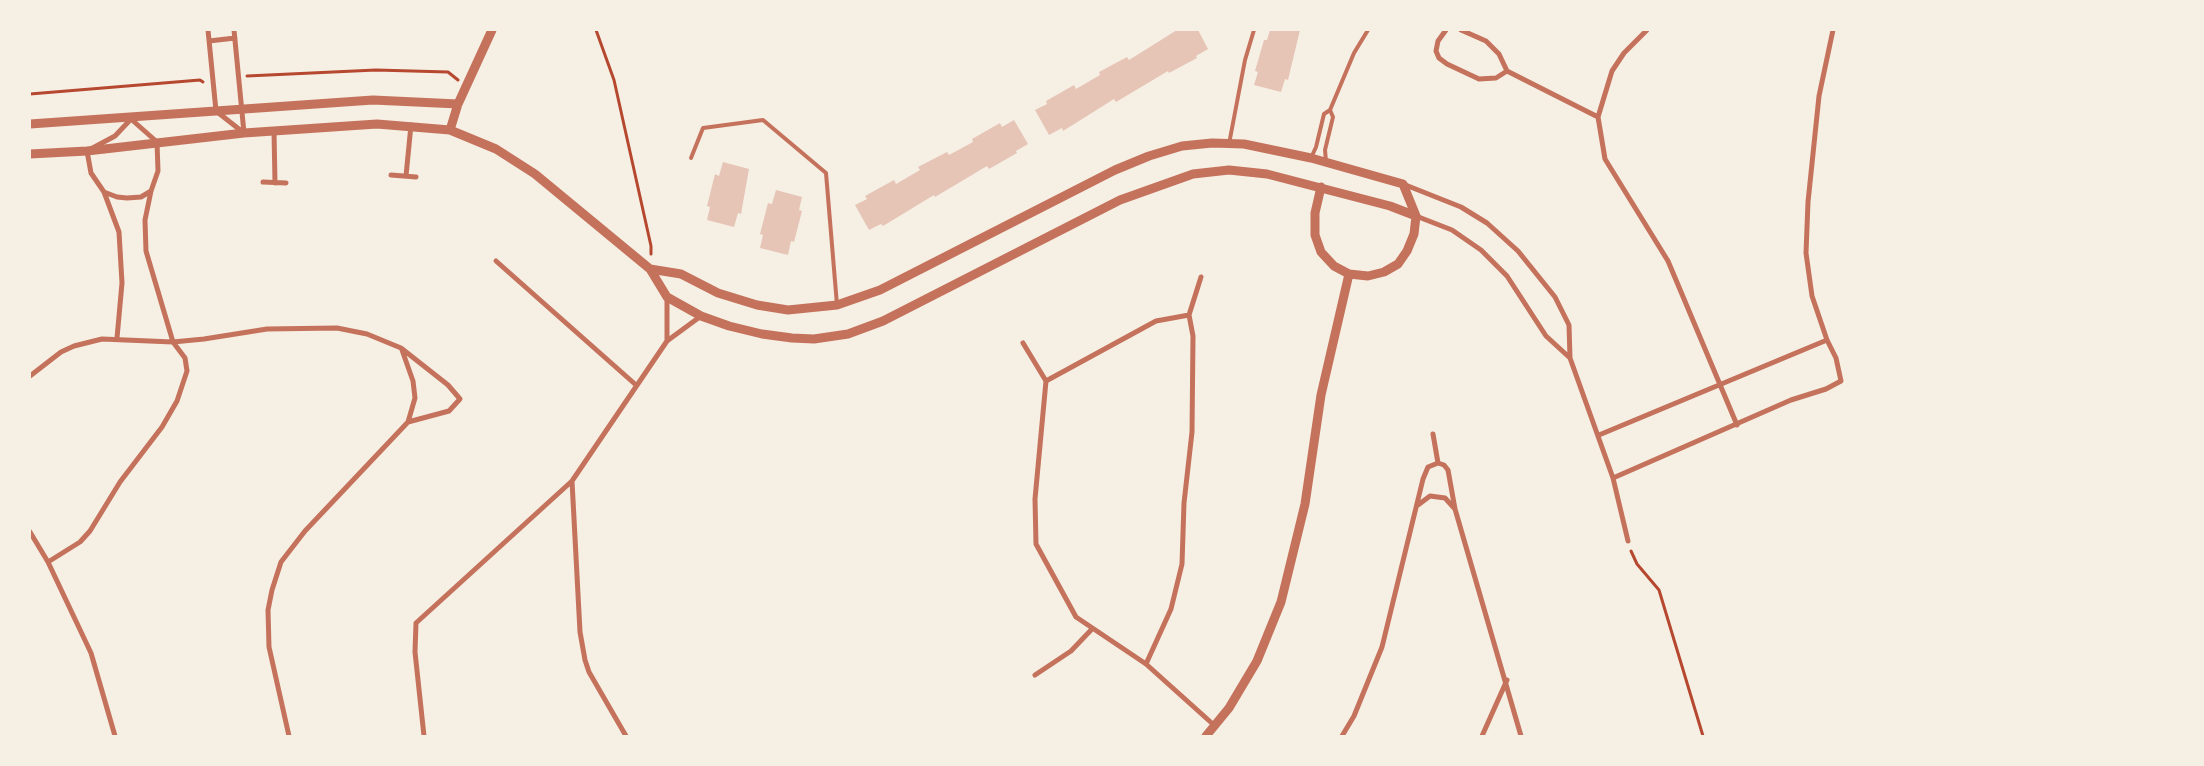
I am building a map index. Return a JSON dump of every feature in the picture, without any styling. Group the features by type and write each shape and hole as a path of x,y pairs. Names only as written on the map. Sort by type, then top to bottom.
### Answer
{"street":[{"path":"208,30 216,111 244,133"},
{"path":"234,30 244,133"},
{"path":"450,130 458,104 492,30"},
{"path":"1446,30 1442,31 1436,51 1439,58 1447,64 1479,79 1496,78 1507,71"},
{"path":"1461,30 1486,41 1499,54 1507,71 1598,117"},
{"path":"1647,30 1624,53 1612,70 1598,117 1605,159 1668,261 1706,347 1719,385 1737,425"},
{"path":"1613,478 1791,400 1826,389 1842,381 1836,358 1812,296 1806,253 1808,202 1819,96 1833,30"},
{"path":"209,42 235,38"},
{"path":"30,124 132,119 372,100 458,104"},
{"path":"48,562 80,542 90,531 120,482 162,427 173,408 187,371 186,358 173,342 146,251 145,220 150,192 158,171 157,142 132,119"},
{"path":"87,151 115,136 132,119"},
{"path":"30,154 87,151 274,130 377,124 411,125 450,130 496,149 535,174 650,269 667,296 701,316 729,326 777,337 814,338 848,334 883,321 1120,200 1185,176 1229,170 1267,174 1390,206 1452,230 1481,250 1507,276 1546,336 1570,358"},
{"path":"406,176 411,125"},
{"path":"274,130 275,183"},
{"path":"650,269 681,274 718,293 757,305 788,310 837,305 880,290 1115,170 1149,156 1182,146 1244,144 1326,161 1403,184 1461,207 1487,223 1518,251 1555,298 1569,325 1570,358 1613,478 1628,541"},
{"path":"87,151 91,173 104,192 120,232 122,283 117,338"},
{"path":"391,176 416,177"},
{"path":"263,182 286,183"},
{"path":"1321,187 1315,213 1315,235 1321,252 1334,266 1348,274 1368,276 1384,272 1398,264 1407,251 1414,234 1416,216 1403,184"},
{"path":"104,192 117,197 127,198 141,197 150,192"},
{"path":"496,261 636,385"},
{"path":"1206,736 1229,708 1257,661 1281,602 1305,504 1321,395 1348,274"},
{"path":"1146,664 1171,609 1182,564 1184,503 1192,432 1193,336 1189,315 1201,277"},
{"path":"667,296 667,341"},
{"path":"1046,381 1156,321 1189,315"},
{"path":"424,736 415,652 416,623 572,481 667,341 701,316"},
{"path":"30,376 48,360 74,346 88,342 117,338 173,342 267,329 322,326 367,334 401,348 448,385 460,399 449,411 408,422"},
{"path":"1599,435 1828,340"},
{"path":"1023,343 1046,381 1035,499 1036,544 1076,617 1146,664 1215,726"},
{"path":"289,736 269,647 268,610 272,590 281,562 305,531 408,422 415,398 413,381 401,348"},
{"path":"1433,434 1438,463"},
{"path":"1342,736 1354,716 1382,647 1428,467 1438,463 1444,465 1448,470 1455,509 1507,680 1521,736"},
{"path":"572,481 580,632 585,660 589,672 626,736"},
{"path":"1418,504 1430,496 1445,498 1455,509"},
{"path":"30,532 48,562 91,653 115,736"},
{"path":"1035,675 1071,651 1092,629"},
{"path":"1482,736 1507,680"}],"lane":[{"path":"1229,144 1245,60 1254,30"},
{"path":"1311,158 1316,148 1324,114 1330,110 1354,53 1368,30"},
{"path":"1326,161 1326,150 1334,117 1330,110"},
{"path":"691,158 702,128 763,120 826,174 837,305"}],"path":[{"path":"596,30 614,80 651,246 650,269"},
{"path":"240,94 247,94 246,76 376,70 448,72 466,86"},
{"path":"30,94 200,80 203,82 204,97 215,97"},
{"path":"1628,541 1633,558 1659,590 1703,736"}],"building":[{"path":"1177,30 1198,30 1208,49 1196,56 1197,58 1169,73 1168,71 1116,102 1114,99 1063,131 1062,128 1049,135 1035,110 1047,104 1046,101 1074,85 1076,89 1100,75 1099,72 1127,57 1129,60"},
{"path":"1270,30 1300,30 1288,80 1285,79 1281,92 1254,85 1258,72 1255,71 1264,40 1267,40"},
{"path":"1014,120 1028,144 1016,151 1017,153 989,169 987,166 883,226 881,224 869,230 855,205 867,199 865,196 894,180 896,184 920,170 918,167 947,152 949,155 973,142 972,139 1000,123 1002,127"},
{"path":"723,162 749,169 741,214 738,213 734,227 707,220 710,207 707,206 715,174 719,176"},
{"path":"776,190 802,197 799,210 802,211 794,242 791,241 788,255 760,248 763,235 760,234 768,203 772,204"}]}
